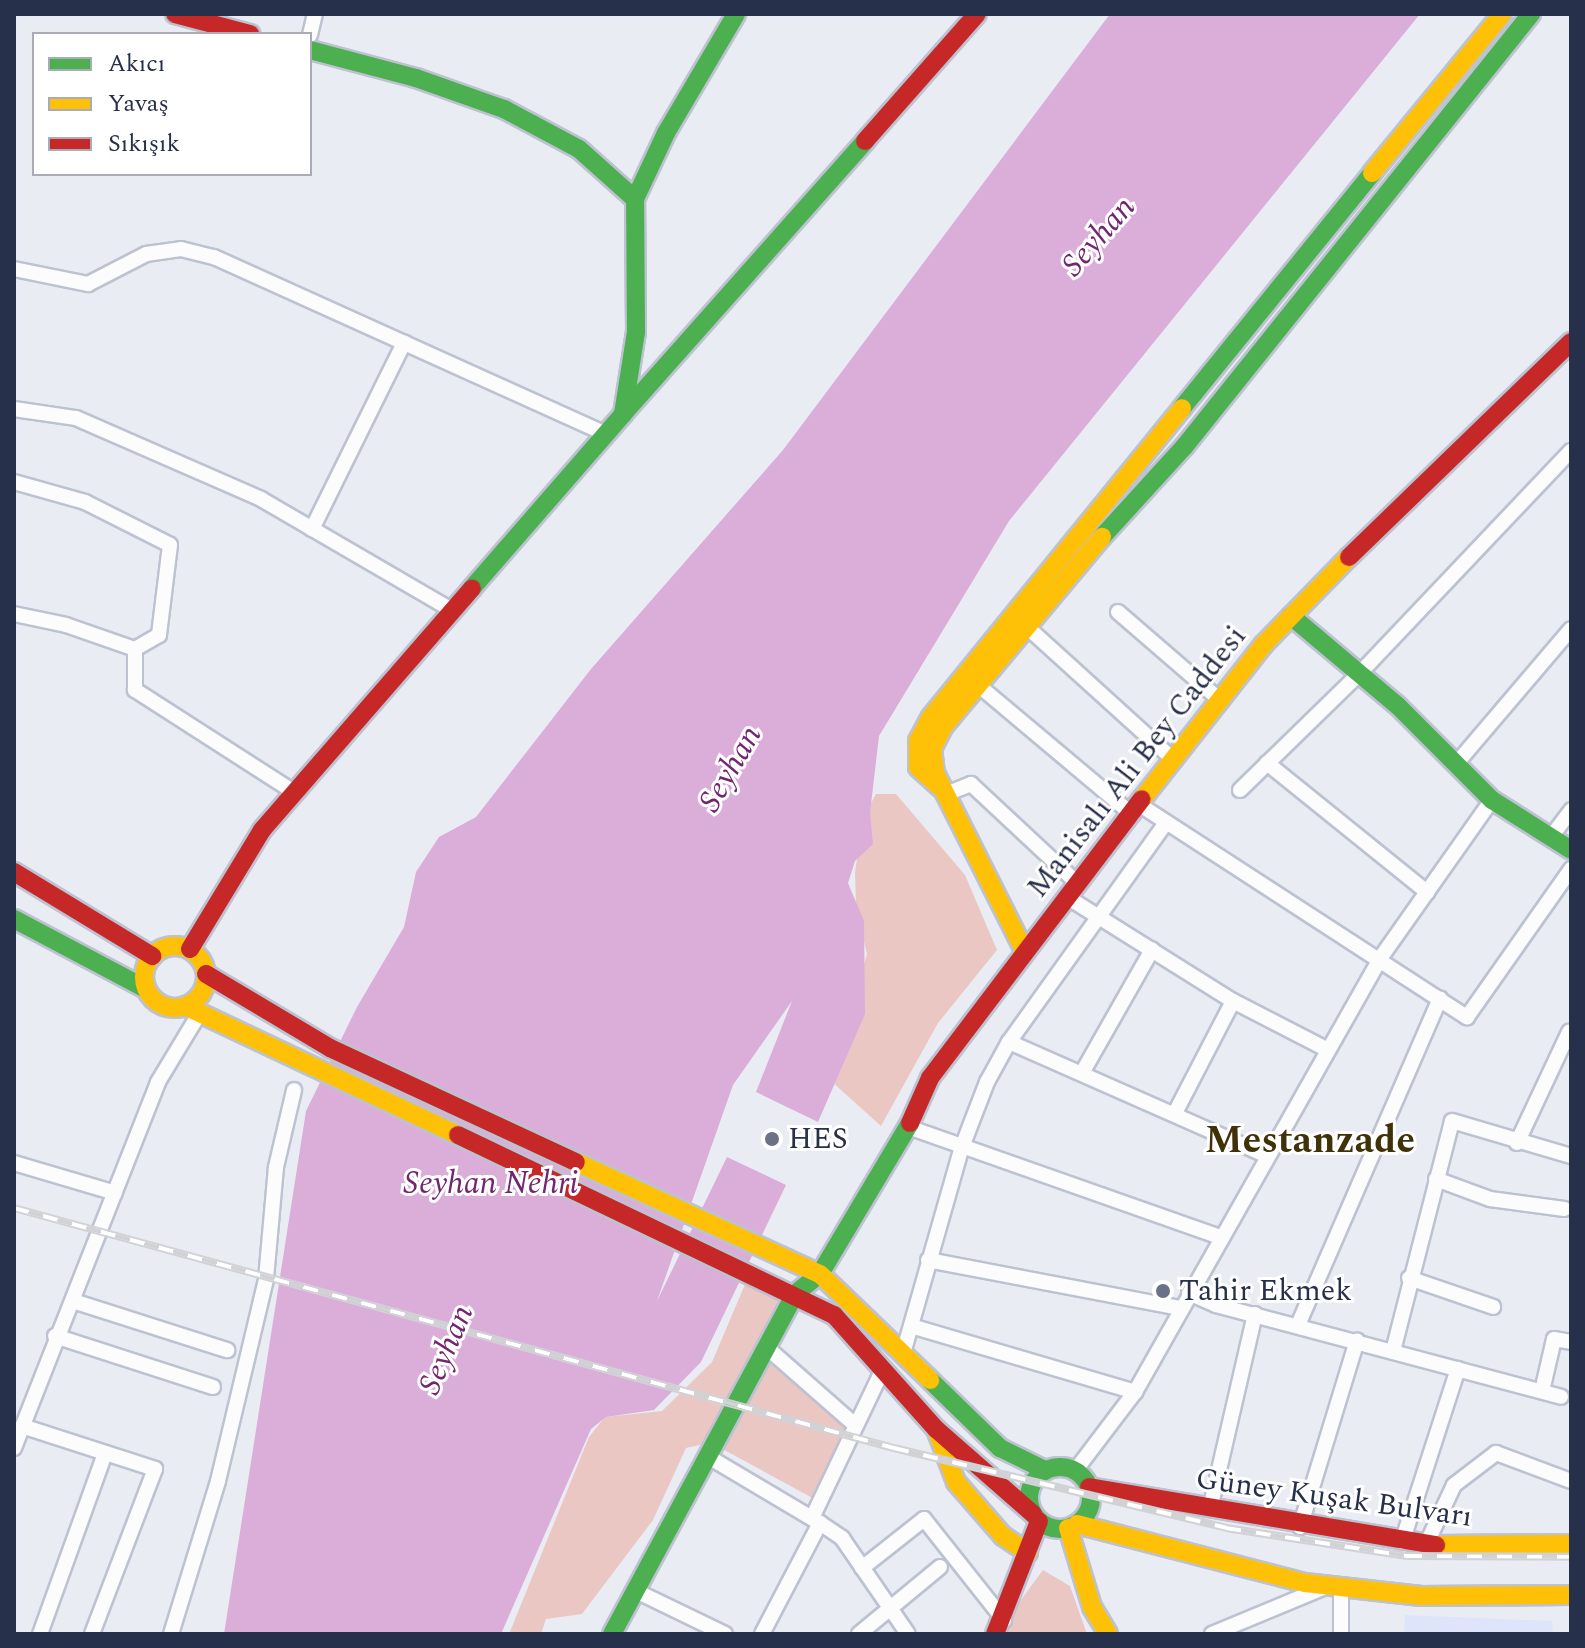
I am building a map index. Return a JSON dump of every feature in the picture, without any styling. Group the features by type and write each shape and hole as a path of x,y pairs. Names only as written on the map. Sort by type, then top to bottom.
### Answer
{"main road":[{"path":"175,14 242,32"},
{"path":"623,414 636,332 635,199 666,133 736,14"},
{"path":"190,949 262,830 623,414 977,14"},
{"path":"946,794 918,767 918,741 931,717 1502,14"},
{"path":"1024,950 946,794 932,749 1026,626 1184,447 1531,14"},
{"path":"312,51 416,78 504,109 579,149 635,199"},
{"name":"Manisalı Ali Bey Caddesi","path":"820,1274 908,1127 930,1078 1024,950 1220,700 1291,616 1431,473 1568,351"},
{"path":"1291,616 1360,673 1492,800 1571,850"},
{"path":"14,872 152,956"},
{"path":"14,919 146,989 166,1007 192,1010 321,1068 747,1270 834,1315 936,1429 1036,1518 1334,1586 1421,1596 1571,1595"},
{"path":"146,989 144,972 152,956 169,946 190,949 206,974 330,1048 820,1274 904,1350 1000,1448 1045,1470 1075,1471 1089,1487 1090,1508 1072,1526"},
{"path":"192,1010 201,994 206,974"},
{"path":"612,1634 795,1294 820,1274"},
{"path":"936,1429 956,1482 1003,1536 1028,1553"},
{"path":"1000,1629 1028,1553 1036,1518 1031,1485 1045,1470"},
{"name":"Güney Kuşak Bulvarı","path":"1089,1487 1300,1527 1426,1545 1571,1544"},
{"path":"1072,1526 1092,1607 1108,1634"}],"street":[{"path":"14,269 88,284 146,254 181,249 214,257 606,434"},
{"path":"312,529 404,343"},
{"path":"14,409 76,418 261,499 452,610"},
{"path":"1240,790 1360,673 1571,451"},
{"path":"14,482 85,502 170,545 159,635 135,649 66,625 14,614"},
{"path":"1118,612 1220,700"},
{"path":"1026,626 1174,760"},
{"path":"1456,764 1571,629"},
{"path":"135,649 135,690 294,792"},
{"path":"978,685 1136,810 1166,823 1467,1017 1571,869"},
{"path":"1267,763 1427,892"},
{"path":"946,794 971,784 1099,920 1233,1001 1328,1050"},
{"path":"1075,1471 1135,1392 1379,960 1492,800"},
{"path":"1551,837 1571,810"},
{"path":"904,1350 962,1147 1009,1042 1166,823"},
{"path":"1082,1073 1152,950"},
{"path":"1298,1325 1440,999"},
{"path":"1175,1113 1233,1001"},
{"path":"14,1448 55,1336 73,1301 158,1082 192,1010"},
{"path":"1517,1143 1569,1032"},
{"path":"1009,1042 1267,1156"},
{"path":"171,1634 218,1481 266,1279 276,1167 294,1090"},
{"path":"1393,1351 1409,1278 1452,1121 1517,1143 1571,1156"},
{"path":"908,1127 1221,1237"},
{"path":"14,1163 115,1193"},
{"path":"1436,1179 1490,1199 1564,1209"},
{"path":"928,1260 1180,1308"},
{"path":"1409,1278 1493,1307"},
{"path":"1189,1293 1255,1314 1561,1397"},
{"path":"73,1301 227,1350"},
{"path":"1210,1509 1255,1314"},
{"path":"911,1326 1135,1392"},
{"path":"55,1336 213,1387"},
{"path":"1542,1391 1554,1339 1571,1342"},
{"path":"1300,1527 1357,1341"},
{"path":"765,1346 855,1425"},
{"path":"1402,1542 1458,1369"},
{"path":"762,1634 882,1371"},
{"path":"22,1426 155,1469 92,1634"},
{"path":"40,1634 105,1453"},
{"path":"1426,1545 1454,1485 1496,1453 1571,1481"},
{"path":"707,1456 842,1538 908,1634"},
{"path":"862,1568 924,1519 1000,1629"},
{"path":"859,1634 940,1567"},
{"path":"1212,1634 1334,1586 1341,1634"},
{"path":"636,1591 725,1634"}],"shaded area":[{"path":"876,794 896,794 965,875 997,950 938,1023 881,1126 831,1081 867,954 856,907 855,872 864,816"},
{"path":"746,1282 778,1301 721,1424 700,1445 686,1448 653,1520 582,1614 546,1619 541,1634 509,1634 589,1437 605,1417 662,1411 712,1362"},
{"path":"770,1364 853,1419 818,1501 717,1446"},
{"path":"1043,1570 1070,1586 1087,1634 1005,1634 1000,1628"},
{"path":"1405,1615 1552,1621 1553,1634 1404,1634"}],"water":[{"path":"1110,14 1420,14 1009,521 879,736 870,813 873,844 855,861 848,883 864,921 865,1014 818,1122 756,1092 792,1001 733,1085 657,1301 727,1157 786,1185 701,1362 654,1410 606,1417 591,1429 501,1634 224,1634 306,1111 357,1007 404,927 416,872 439,837 476,817 591,669 783,450"}],"railway":[{"path":"14,1208 894,1448 1226,1528 1407,1556 1571,1557"}],"traffic: fast":[{"path":"472,588 623,414 636,332 635,199 666,133 736,14"},
{"path":"1102,537 1184,447 1531,14"},
{"path":"312,51 416,78 504,109 579,149 635,199"},
{"path":"623,414 865,141"},
{"path":"1182,408 1372,173"},
{"path":"1291,616 1398,706 1492,800 1571,850"},
{"path":"14,919 146,989"},
{"path":"612,1634 795,1294 820,1274 910,1123"},
{"path":"930,1380 1000,1448 1045,1470"},
{"path":"1060,1467 1072,1469 1082,1476 1089,1486 1091,1498 1089,1510 1082,1520 1072,1527 1060,1529 1048,1527 1038,1520 1031,1510 1029,1498 1031,1486 1038,1476 1048,1469 1060,1467"}],"traffic: slow":[{"path":"1372,173 1502,14"},
{"path":"941,788 918,767 918,741 931,717 1182,408"},
{"path":"1024,950 935,773 932,749 943,727 1102,537"},
{"path":"1142,799 1263,645 1349,557"},
{"path":"175,946 187,948 197,955 204,965 206,977 204,989 197,999 187,1006 175,1008 163,1006 153,999 146,989 144,977 146,965 153,955 163,948 175,946"},
{"path":"185,1006 458,1135"},
{"path":"576,1162 820,1274 930,1380"},
{"path":"936,1429 956,1482 1003,1536 1028,1553"},
{"path":"1077,1524 1305,1583 1421,1596 1571,1595"},
{"path":"1068,1528 1092,1607 1108,1634"},
{"path":"1436,1545 1571,1544"}],"traffic: jam":[{"path":"175,14 242,32"},
{"path":"865,141 977,14"},
{"path":"1349,557 1571,342"},
{"path":"190,949 262,830 472,588"},
{"path":"910,1123 930,1078 1142,799"},
{"path":"14,872 152,956"},
{"path":"206,974 330,1048 576,1162"},
{"path":"458,1135 834,1315 936,1429 1033,1514"},
{"path":"1089,1487 1436,1545"},
{"path":"995,1634 1039,1521"}],"place":[{"name":"HES","path":"772,1139"},
{"name":"Tahir Ekmek","path":"1163,1291"}],"district":[{"name":"Mestanzade","path":"1310,1142"}],"water label":[{"name":"Seyhan","path":"1099,237"},
{"name":"Seyhan","path":"731,769"},
{"name":"Seyhan Nehri","path":"491,1184"},
{"name":"Seyhan","path":"447,1350"}]}
